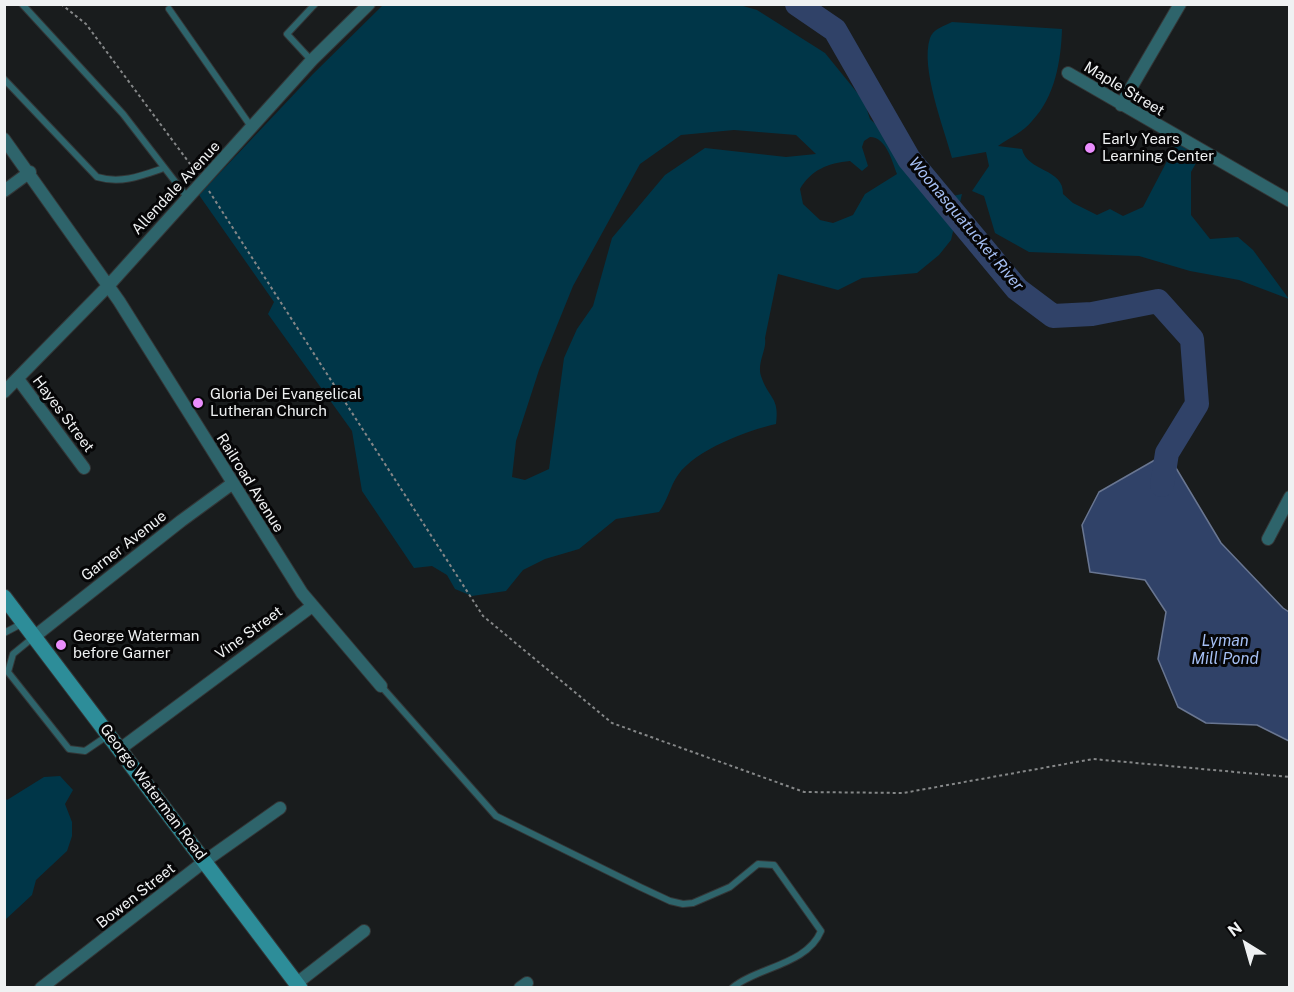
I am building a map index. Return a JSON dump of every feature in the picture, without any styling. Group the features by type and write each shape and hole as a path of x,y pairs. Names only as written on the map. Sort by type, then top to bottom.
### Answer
{"main road":[{"name":"George Waterman Road","path":"4,597 298,985"}],"street":[{"name":"Allendale Avenue","path":"4,392 109,285 312,60 369,4"},
{"path":"1121,105 1180,4"},
{"name":"Maple Street","path":"1068,73 1290,201"},
{"name":"Railroad Avenue","path":"4,139 30,172 109,285 311,607 381,686"},
{"path":"4,192 30,172"},
{"name":"Hayes Street","path":"18,379 84,468"},
{"name":"Garner Avenue","path":"35,636 233,483"},
{"path":"1268,539 1290,497"},
{"name":"Vine Street","path":"120,749 311,607"},
{"name":"Bowen Street","path":"41,987 206,861 280,808"},
{"path":"298,985 364,931"}],"lane":[{"path":"22,4 123,114 187,197"},
{"path":"312,60 286,34 315,4"},
{"path":"169,9 252,129"},
{"path":"4,79 72,154 97,177 111,181 129,180 164,168"},
{"path":"4,633 25,622"},
{"path":"35,636 13,654 8,663 8,672 69,748 85,750 109,735"},
{"path":"381,686 496,816 670,901 683,904 693,903 730,887 758,864 774,865 820,931 816,941 802,953 732,987"}],"path":[{"path":"61,4 86,24 203,181 483,616 612,723 804,792 903,793 1093,759 1290,777"}],"shaded area":[{"path":"384,4 736,4 757,10 825,53 864,101 870,119 883,131 910,177 948,197 962,194 951,240 939,255 917,273 862,278 838,290 778,274 760,371 775,403 776,424 737,436 697,457 678,475 659,512 616,519 579,549 545,559 523,570 506,591 472,596 455,589 447,575 432,566 414,568 362,491 352,431 268,314 274,302 199,195 313,74","holes":["734,130 796,135 816,154 786,157 705,148 665,175 612,238 593,306 577,329 564,358 549,469 525,480 512,477 516,441 539,370 573,286 640,164 681,135","870,137 876,138 884,145 897,174 865,194 853,215 833,223 820,220 803,204 800,189 804,182 815,172 834,164 850,161 862,171 868,166 862,147 864,141"]},
{"path":"952,22 1062,29 1058,66 1046,101 1028,125 998,146 1022,149 1031,162 1058,179 1063,194 1073,203 1097,215 1110,209 1123,216 1143,207 1178,140 1201,154 1191,172 1191,215 1210,239 1238,237 1253,250 1289,299 1239,280 1190,271 1139,256 1029,252 995,233 984,196 972,191 989,166 986,152 952,158 930,81 928,51 931,35"},
{"path":"60,776 73,790 65,804 72,822 72,836 67,851 36,880 32,895 5,920 5,798 7,800 44,777"}],"water":[{"name":"Lyman Mill Pond","path":"1167,453 1221,543 1289,612 1289,741 1257,725 1206,723 1178,707 1158,659 1166,612 1145,580 1090,572 1082,525 1099,492"}],"waterway":[{"name":"Woonasquatucket River","path":"797,4 835,30 909,159 1017,289 1053,316 1092,314 1158,301 1192,339 1197,404 1167,453 1162,485"}],"place":[{"name":"Early Years Learning Center","path":"1090,148"},
{"name":"Gloria Dei Evangelical Lutheran Church","path":"198,403"},
{"name":"George Waterman before Garner","path":"61,645"}]}
